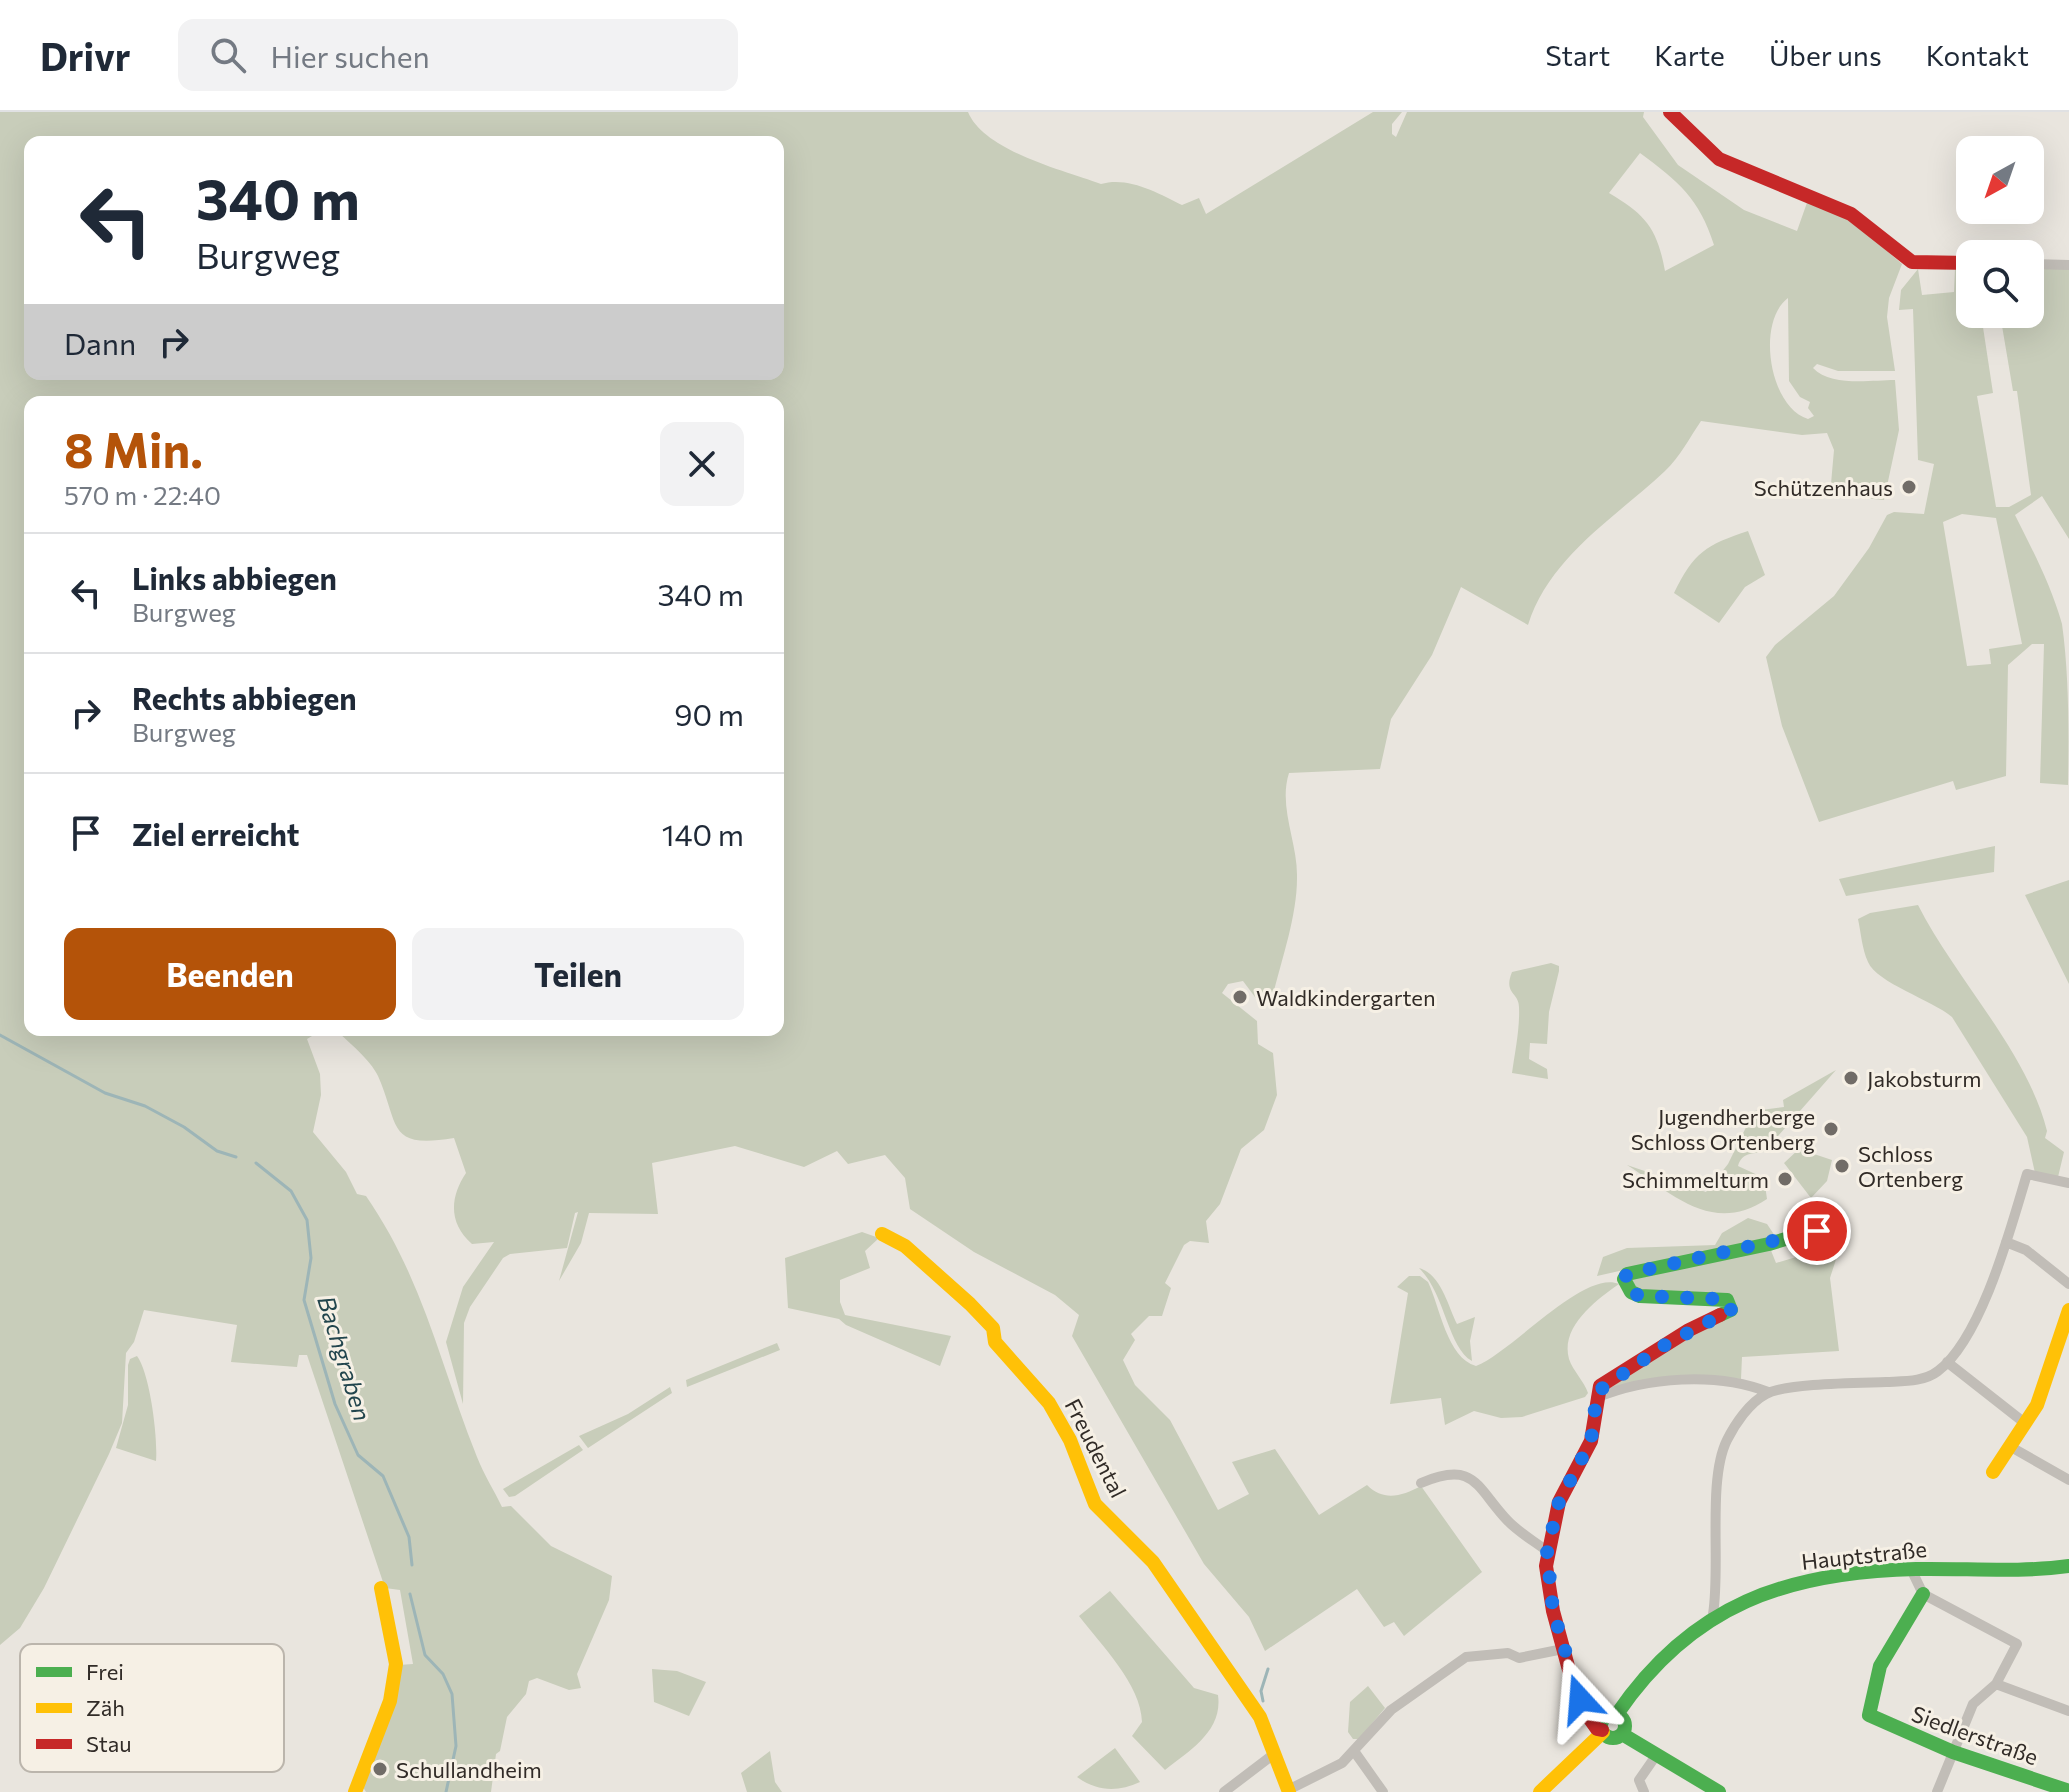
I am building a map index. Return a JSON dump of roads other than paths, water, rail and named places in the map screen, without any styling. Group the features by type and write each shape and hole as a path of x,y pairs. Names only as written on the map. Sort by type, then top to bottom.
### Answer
{"street":[{"path":"1670,112 1719,159 1851,214 1896,253 1912,262 1956,263"},
{"path":"2044,264 2069,265"},
{"path":"1596,1398 1670,1381 1710,1380 1768,1392 1842,1383 1912,1381 1936,1373 1956,1354 1981,1307 2027,1174 2069,1183"},
{"path":"1622,1734 1612,1738 1597,1729 1587,1715 1563,1649 1553,1611 1547,1551 1559,1502 1591,1441 1600,1386 1731,1310 1727,1300 1722,1299 1640,1296 1626,1286 1627,1274 1769,1244 1829,1226"},
{"name":"Freudental","path":"882,1234 905,1246 993,1328 995,1342 1054,1410 1095,1504 1153,1562 1260,1717 1288,1791"},
{"path":"2006,1242 2026,1250 2069,1284"},
{"path":"1993,1472 2037,1405 2069,1310"},
{"path":"1947,1362 2026,1424"},
{"path":"1713,1614 1719,1574 1718,1478 1724,1451 1746,1411 1768,1392"},
{"path":"2011,1447 2069,1480"},
{"path":"1421,1483 1457,1474 1472,1478 1507,1521 1547,1551"},
{"name":"Hauptstraße","path":"1617,1714 1666,1655 1713,1614 1803,1582 1911,1569 2069,1566"},
{"path":"1911,1569 1923,1594 2017,1644 1996,1684 1973,1704 1937,1792"},
{"path":"355,1792 390,1701 396,1664 381,1588"},
{"name":"Siedlerstraße","path":"1923,1594 1880,1666 1869,1715 1953,1752 2069,1791"},
{"path":"1288,1791 1326,1774 1354,1751 1391,1710 1466,1657 1508,1653 1519,1658 1563,1649"},
{"path":"1996,1684 2069,1711"},
{"path":"1540,1792 1602,1731 1606,1716 1617,1714 1625,1723 1622,1734"},
{"path":"1622,1734 1655,1757 1719,1792"},
{"path":"1354,1751 1383,1792"},
{"path":"1224,1792 1274,1754"},
{"path":"1644,1792 1639,1780 1655,1757"}],"waterway":[{"name":"Bachgraben","path":"0,1035 105,1093 145,1106 184,1127 217,1151 236,1157"},
{"name":"Bachgraben","path":"256,1163 291,1191 307,1220 311,1258 304,1300 335,1404 358,1455 383,1476 409,1537 412,1565"},
{"name":"Bachgraben","path":"410,1594 425,1655 443,1674 452,1694 456,1746 446,1792"},
{"path":"1263,1701 1261,1691 1268,1669"}],"place":[{"name":"Schützenhaus","path":"1909,487"},
{"name":"Waldkindergarten","path":"1240,997"},
{"name":"Jakobsturm","path":"1851,1078"},
{"name":"Jugendherberge Schloss Ortenberg","path":"1831,1129"},
{"name":"Schloss Ortenberg","path":"1842,1166"},
{"name":"Schimmelturm","path":"1785,1179"},
{"name":"Schullandheim","path":"380,1769"}]}
